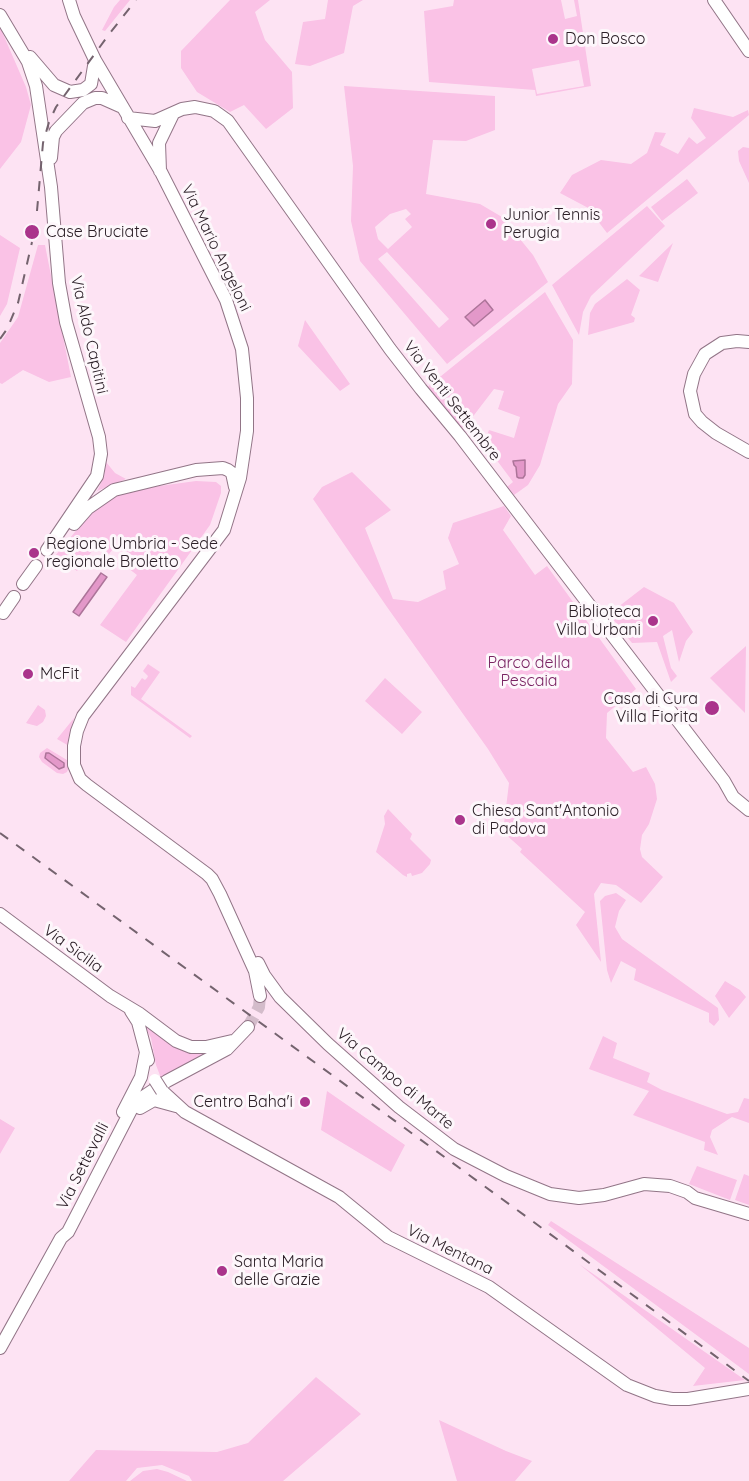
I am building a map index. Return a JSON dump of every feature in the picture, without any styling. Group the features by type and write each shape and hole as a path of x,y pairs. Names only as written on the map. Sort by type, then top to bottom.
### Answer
{"main road":[{"name":"Via Mario Angeloni","path":"69,0 95,60 160,172 219,285 234,319 247,382 247,432 236,492 224,530 83,716 77,731 73,758 80,779 212,879"},
{"path":"714,0 749,51"},
{"path":"0,15 22,51 54,85 70,92 83,90 91,84 95,60"},
{"name":"Via Aldo Capitini","path":"22,51 32,71 36,86 51,187 59,283 66,322 99,437 101,454 97,477 50,546 64,536 88,508 102,497 126,486 196,470 223,468 232,473 236,492"},
{"path":"51,187 53,137 61,124 89,100 102,98 120,106"},
{"name":"Via Venti Settembre","path":"128,118 151,121 189,107 204,107 228,121 390,349 460,436 724,781 733,796 749,810"},
{"path":"160,172 159,142 174,113"},
{"path":"749,342 737,340 722,343 705,354 694,374 690,392 696,414 702,422 749,452"},
{"path":"23,584 36,566"},
{"path":"3,613 14,597"},
{"name":"Via Venti Settembre","path":"724,781 749,801"},
{"path":"212,879 255,971 260,996"},
{"name":"Via Campo di Marte","path":"212,879 221,885 227,894 264,975 280,998 379,1090 454,1149 506,1176 550,1194 590,1197 644,1184 660,1185 684,1195 691,1195 749,1214"},
{"name":"Via Sicilia","path":"0,914 29,938 176,1041 191,1047 206,1047 238,1040"},
{"path":"129,1008 138,1022 146,1052 159,1085 177,1106"},
{"name":"Via Settevalli","path":"0,1348 61,1238 68,1232 132,1108 166,1081 227,1049 248,1028"},
{"path":"61,1238 61,1228 141,1077 146,1052"},
{"path":"99,1172 109,1161 137,1111 145,1104 154,1100 177,1106"},
{"name":"Via Mentana","path":"177,1106 339,1197 388,1238 489,1287 627,1385 655,1396 672,1399 688,1399 747,1389"}],"green space":[{"path":"120,0 130,0 105,31 102,30 114,7"},
{"path":"230,0 270,0 255,12 265,40 292,72 293,108 266,129 244,105 230,112 197,92 181,68 181,51"},
{"path":"328,0 363,0 353,6 344,53 310,66 295,64 303,22 325,19"},
{"path":"454,0 561,0 565,19 577,16 574,0 578,0 591,86 536,96 535,90 429,82 424,11 453,6","holes":["579,60 584,86 537,94 532,69"]},
{"path":"0,27 26,87 31,105 21,142 0,169"},
{"path":"344,86 495,96 495,130 466,141 433,140 426,194 480,204 502,217 533,255 548,282 447,364 360,261 351,221 353,166","holes":["406,209 411,214 405,219 412,227 388,249 378,239 375,227 390,214","387,252 449,319 439,328 378,259"]},
{"path":"694,108 733,117 748,110 749,115 607,233 594,216 594,211 560,193 572,175 601,160 631,164 647,153 655,132 666,133 660,145 678,154 689,137 697,144 706,138 691,118"},
{"path":"743,147 749,148 749,183 739,161 738,151"},
{"path":"687,179 698,193 662,221 651,207"},
{"path":"647,206 665,226 591,296 583,312 579,335 552,285"},
{"path":"0,235 20,248 7,304 0,316"},
{"path":"673,243 658,282 639,276"},
{"path":"38,245 45,245 71,377 49,382 23,370 2,384 0,383 0,343 18,317"},
{"path":"627,279 640,290 631,315 635,318 634,322 588,335 590,313 595,304"},
{"path":"545,292 573,340 572,384 558,404 540,465 528,485 514,495 507,487 513,482 484,443 489,430 514,438 520,417 498,409 504,391 494,389 471,419 461,428 425,389"},
{"path":"305,320 350,384 340,391 298,346"},
{"path":"106,462 115,473 126,479 97,491 104,477"},
{"name":"Parco della Pescaia","path":"352,472 391,510 365,528 393,599 418,602 446,589 443,571 459,564 448,538 453,523 504,506 511,516 503,530 535,575 547,566 636,689 607,713 606,738 633,772 646,767 655,784 657,799 649,824 642,835 640,849 642,857 663,877 641,903 616,885 601,883 594,894 601,962 576,925 585,912 520,852 522,849 503,832 509,783 488,749 313,499 322,487"},
{"path":"196,481 216,482 221,486 221,493 210,525 126,642 100,625 137,575 124,565 132,555 117,544 109,554 96,546 77,571 55,556 89,515 115,496 130,490"},
{"path":"644,587 674,603 693,632 686,641 679,662 672,630 663,636 671,668 677,676 671,682 657,642 632,643 609,614"},
{"path":"746,646 745,713 710,678"},
{"path":"148,664 160,672 141,699 192,736 190,738 131,695 131,686 135,688 142,678 145,680 147,678 148,676 143,671"},
{"path":"385,678 422,712 402,734 365,701"},
{"path":"38,705 45,710 46,716 43,722 37,726 26,723"},
{"path":"74,718 70,734 69,746 57,739"},
{"path":"47,748 67,760 69,767 67,772 57,773 42,762 39,757 40,753"},
{"path":"388,809 412,834 410,839 431,860 422,873 412,876 411,873 407,874 407,877 376,852 385,824 384,816"},
{"path":"616,893 626,900 619,911 615,927 622,939 718,1008 719,1020 714,1026 709,1022 709,1013 634,980 636,969 621,961 611,983 607,970 600,901 605,896"},
{"path":"725,981 740,990 746,997 729,1018 715,996"},
{"path":"142,1021 209,1053 161,1078 151,1038"},
{"path":"603,1036 617,1043 613,1058 650,1073 647,1082 662,1090 727,1114 738,1112 744,1098 749,1099 749,1123 732,1117 712,1130 710,1137 718,1155 704,1150 705,1142 633,1115 649,1091 589,1069"},
{"path":"327,1091 405,1145 391,1172 321,1130"},
{"path":"0,1119 15,1128 0,1154"},
{"path":"697,1166 737,1180 730,1200 689,1184"},
{"path":"744,1174 749,1176 749,1205 735,1200"},
{"path":"551,1221 749,1348 749,1374 548,1225"},
{"path":"579,1264 745,1380 693,1386 705,1368"},
{"path":"316,1377 361,1414 283,1481 192,1481 189,1476 162,1465 137,1468 126,1481 69,1481 96,1450 217,1452 248,1443"},
{"path":"439,1420 532,1461 515,1481 457,1481"},
{"path":"157,1469 187,1481 130,1481 143,1471"}],"shaded area":[{"path":"485,300 493,310 474,326 465,317"},
{"path":"525,460 525,475 519,478 513,461"},
{"path":"101,573 107,577 79,616 73,612"},
{"path":"46,753 64,763 64,767 59,769 45,758"}],"tunnel":[{"path":"248,1027 259,1007 260,996"}],"railway":[{"path":"37,211 43,143 56,107 136,0"},
{"path":"0,339 18,303 32,242"},
{"path":"0,833 749,1381"}],"place":[{"name":"Don Bosco","path":"553,39"},
{"name":"Junior Tennis Perugia","path":"491,224"},
{"name":"Case Bruciate","path":"32,232"},
{"name":"Regione Umbria - Sede regionale Broletto","path":"34,553"},
{"name":"Biblioteca Villa Urbani","path":"653,621"},
{"name":"McFit","path":"28,674"},
{"name":"Casa di Cura Villa Fiorita","path":"712,708"},
{"name":"Chiesa Sant'Antonio di Padova","path":"460,820"},
{"name":"Centro Baha'i","path":"305,1102"},
{"name":"Santa Maria delle Grazie","path":"222,1271"}]}
